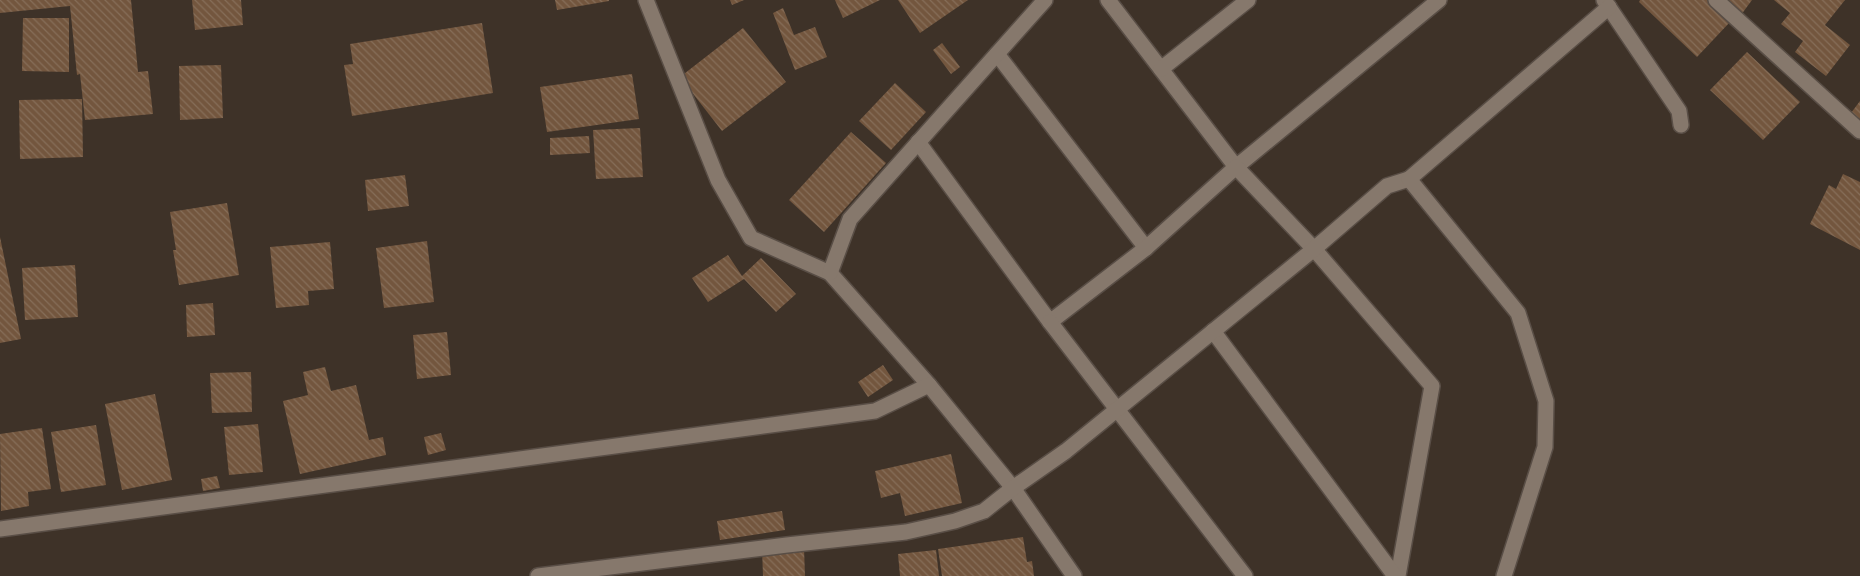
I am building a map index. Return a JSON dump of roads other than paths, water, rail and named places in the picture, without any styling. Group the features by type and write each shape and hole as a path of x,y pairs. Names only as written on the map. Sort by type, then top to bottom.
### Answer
{"street":[{"path":"646,0 718,180 751,238 830,273 929,385 1013,488 1074,576"},
{"path":"830,273 850,219 1045,0"},
{"path":"1108,0 1236,167 1314,250 1432,386 1397,576"},
{"path":"1161,69 1248,0"},
{"path":"1050,322 1146,248 1236,167 1439,0"},
{"path":"1716,0 1860,131"},
{"path":"538,576 906,532 955,522 984,511 1066,451 1314,250 1387,186 1410,179 1607,4 1679,111 1681,125"},
{"path":"997,54 1146,248"},
{"path":"918,142 1050,322 1245,576"},
{"path":"1410,179 1518,313 1546,401 1545,447 1504,576"},
{"path":"1213,331 1397,576"},
{"path":"0,529 875,411 929,385"}]}
